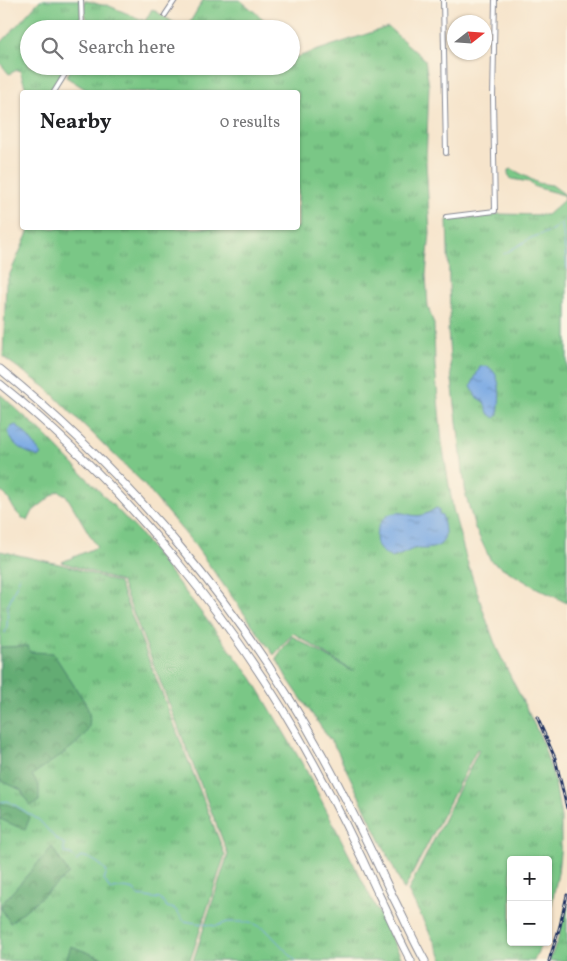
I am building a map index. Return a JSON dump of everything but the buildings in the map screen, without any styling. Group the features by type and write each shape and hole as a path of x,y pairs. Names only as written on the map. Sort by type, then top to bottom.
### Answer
{"highway":[{"path":"0,369 58,419 125,486 170,536 228,608 293,705 324,756 348,801 425,961"},
{"path":"0,384 51,428 124,502 162,544 219,616 252,662 313,762 338,808 411,961"}],"street":[{"path":"81,0 82,20"},
{"path":"165,15 175,0"},
{"path":"443,0 446,153"},
{"path":"446,217 495,211 493,98 495,0"},
{"path":"55,90 64,75"}],"green space":[{"path":"40,0 80,0 81,20 22,20"},
{"path":"203,0 240,0 265,20 191,20"},
{"path":"84,1 107,5 143,20 86,20"},
{"path":"152,9 170,20 146,20"},
{"path":"20,22 20,71 17,70 9,74 0,63 0,44"},
{"path":"388,27 425,60 429,86 426,162 430,233 426,275 428,307 434,324 435,366 442,443 453,509 466,558 497,649 541,738 555,782 561,818 558,873 552,903 552,856 507,856 507,946 540,946 534,961 444,961 408,891 479,750 477,749 404,890 337,750 287,678 276,658 292,636 354,672 293,633 274,655 194,544 140,480 45,387 3,357 6,283 29,230 300,230 300,90 87,90 66,77 67,75 300,75 300,56","holes":["436,508 439,514 422,549 415,548 403,514 420,516"]},
{"path":"21,75 63,75 52,90 26,90"},
{"path":"512,169 538,183 552,185 567,196 567,603 533,586 491,561 475,528 466,496 451,372 448,330 450,313 447,220 499,214 547,215 564,200 564,196 560,194 535,187 529,182 511,179 508,170"},
{"path":"0,394 44,434 138,531 252,678 306,770 403,961 193,961 228,854 121,582 62,562 97,547 66,495 58,491 33,511 28,521 18,514 0,491"},
{"path":"0,551 68,566 119,583 225,855 190,961 0,961"},
{"path":"28,646 30,652 53,653 86,704 90,719 89,727 80,739 68,750 32,775 39,787 39,801 30,806 21,790 0,780 0,647"},
{"path":"0,804 12,806 30,817 25,830 0,819"},
{"path":"52,847 69,874 10,923 0,906"},
{"path":"567,903 567,961 549,961 558,939"},
{"path":"71,946 107,960 107,961 66,961"}],"water":[{"path":"485,366 495,373 498,380 498,415 495,418 488,413 484,402 476,397 471,386 480,367"},
{"path":"16,425 42,455 39,457 29,453 13,442 8,432 11,427"},
{"path":"436,508 439,509 439,514 442,515 445,528 444,538 439,545 433,548 413,549 391,558 380,549 376,539 378,528 387,516 402,513 417,516 428,513"}],"waterway":[{"path":"567,217 562,223 567,269"},
{"path":"504,254 562,223"},
{"path":"5,633 8,605 19,576"},
{"path":"0,802 8,801 39,820 55,838 64,844 64,853 71,854 77,861 81,856 99,864 107,872 104,879 110,890 119,888 134,890 138,896 160,899 167,907 175,909 184,921 216,926 228,922 250,922 265,929 296,961"}],"railway":[{"path":"537,717 555,758 567,808"},
{"path":"549,961 567,895"}]}
